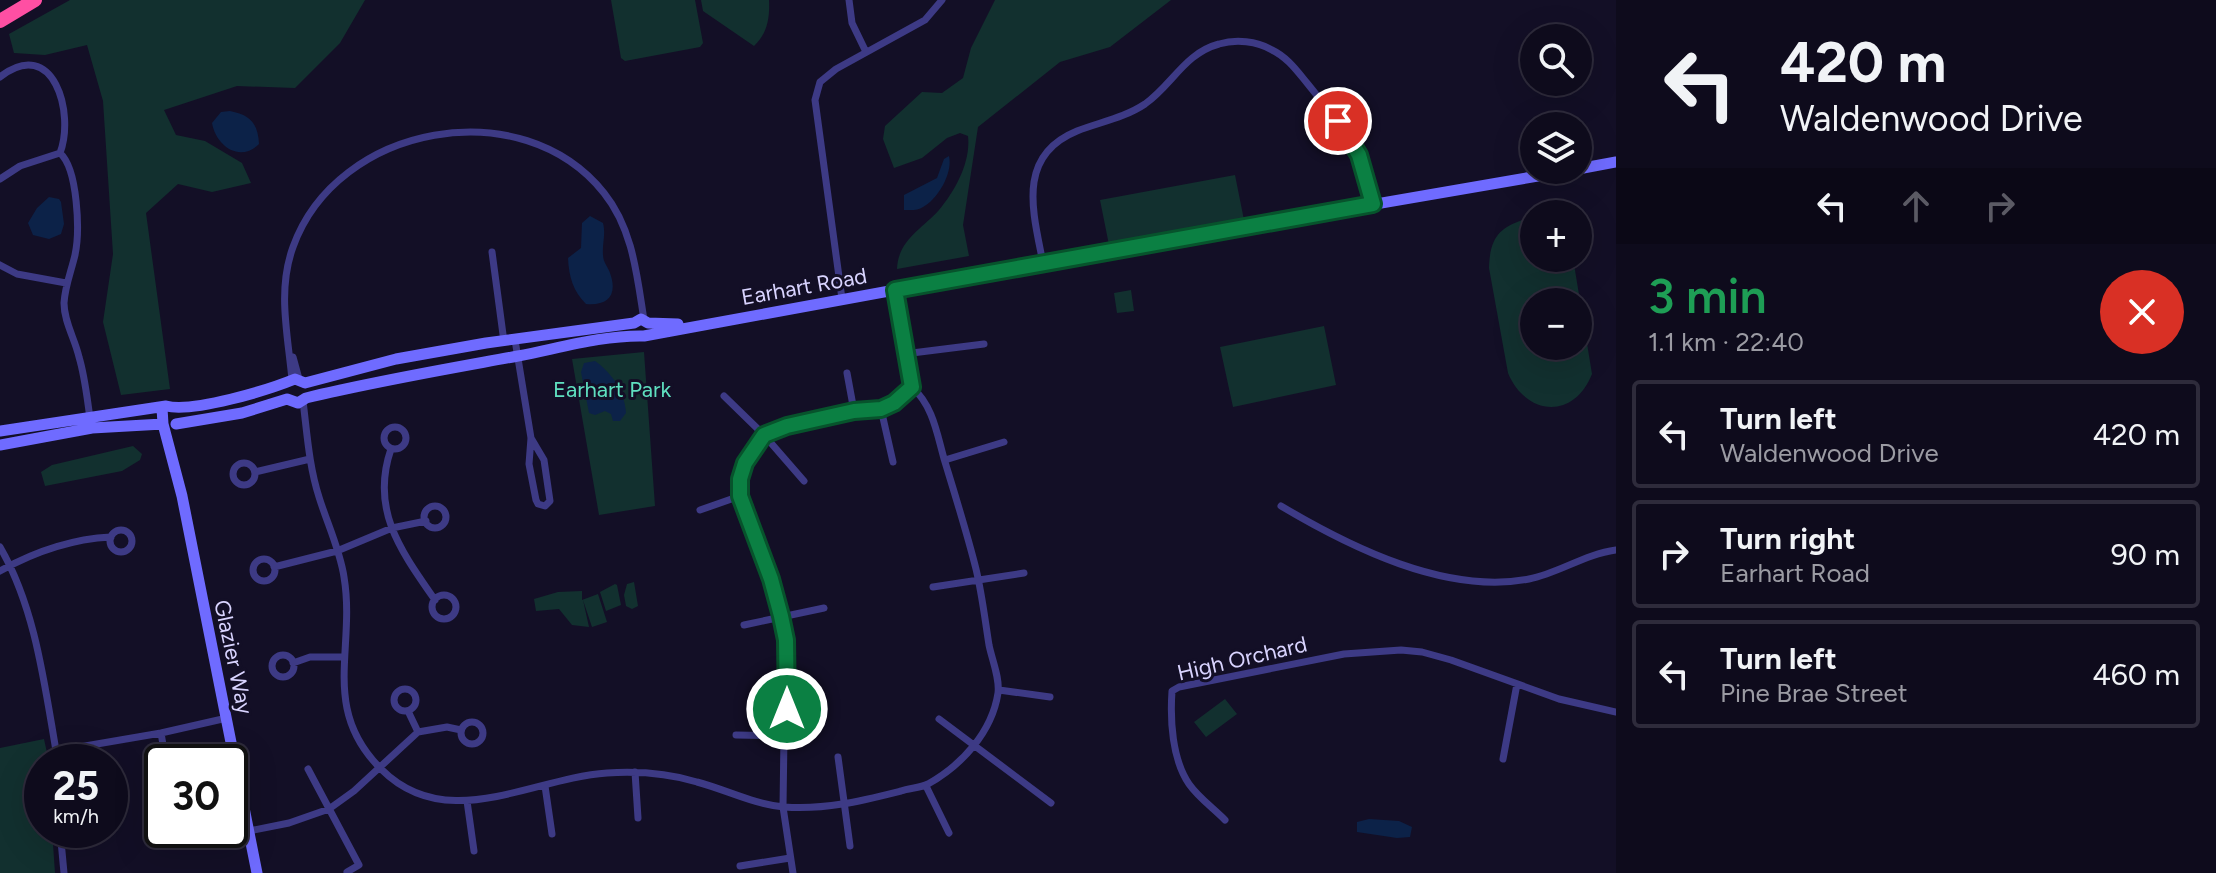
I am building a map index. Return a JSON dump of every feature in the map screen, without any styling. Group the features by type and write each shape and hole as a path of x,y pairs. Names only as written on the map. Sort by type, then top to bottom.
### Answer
{"highway":[{"path":"0,21 35,0"}],"street":[{"path":"849,0 852,23 866,52"},
{"path":"842,299 815,100 820,82 836,69 925,20 942,0"},
{"path":"1043,263 1032,187 1038,167 1051,149 1078,131 1137,109 1162,90 1196,54 1226,42 1262,45 1282,55 1294,68 1348,136 1367,177 1373,204"},
{"path":"0,77 9,70 27,66 36,67 54,78 62,93 66,130 60,153"},
{"path":"298,400 308,390 296,381 283,302 292,249 318,201 343,176 368,159 409,142 475,131 519,137 566,158 595,182 618,213 635,260 641,326"},
{"path":"0,179 20,166 60,153"},
{"path":"60,153 70,166 77,227 75,257 66,283 64,306 78,352 91,423"},
{"name":"Earhart Road","path":"1592,167 1616,162"},
{"name":"Earhart Road","path":"0,445 91,423 226,400 396,359 510,341 641,326 703,323 1520,179"},
{"path":"492,252 510,341 518,356 531,438 529,464 536,500 545,506 550,501 544,460 531,438"},
{"path":"0,265 17,274 66,283"},
{"path":"298,400 318,493 344,573 347,604 345,707 352,728 379,767 411,790 430,797 467,801 604,773 635,772 677,777 735,796 783,807 845,805 926,786 975,746 987,726 999,690 979,580 963,514 938,431 921,395 912,387 895,290"},
{"name":"Earhart Road","path":"0,431 91,423 170,426 242,413 387,379 518,356 641,326"},
{"path":"904,354 984,344"},
{"path":"847,373 854,411"},
{"path":"296,381 284,393 298,400"},
{"path":"793,873 783,807 787,665 781,616 771,579 740,496 740,479 745,463 764,435 787,426 854,411 881,409 894,403 912,387"},
{"path":"724,396 804,481"},
{"path":"167,408 170,426"},
{"path":"881,409 893,462"},
{"name":"Glazier Way","path":"170,426 257,873"},
{"path":"945,460 1004,442"},
{"path":"391,449 385,468 385,508 401,550 435,600"},
{"path":"255,472 310,459"},
{"path":"700,510 740,496"},
{"path":"1281,506 1326,533 1374,555 1423,570 1473,580 1495,582 1531,578 1585,557 1616,550"},
{"path":"274,567 337,551 392,528 426,521"},
{"path":"0,571 72,541 111,537"},
{"path":"0,547 28,609 55,744"},
{"path":"933,587 1024,573"},
{"path":"744,625 824,608"},
{"name":"High Orchard","path":"1225,820 1191,787 1182,772 1177,757 1171,705 1172,691 1179,687 1344,654 1401,650 1422,652 1517,684"},
{"path":"293,663 310,657 344,657"},
{"path":"1503,759 1517,684 1559,699 1616,712"},
{"path":"999,690 1050,697"},
{"path":"408,711 418,732"},
{"path":"97,744 227,718"},
{"path":"939,719 1051,803"},
{"path":"249,831 289,823 329,809 354,791 418,732 447,727 461,730"},
{"path":"161,733 163,744"},
{"path":"736,735 784,736"},
{"path":"838,757 850,846"},
{"path":"308,769 359,865"},
{"path":"635,772 638,818"},
{"path":"545,786 552,834"},
{"path":"926,786 949,833"},
{"path":"467,801 474,851"},
{"path":"62,848 64,873"},
{"path":"740,866 790,858"},
{"path":"347,872 368,861"}],"green space":[{"path":"70,0 365,0 340,43 295,88 237,86 164,110 176,135 205,141 242,163 251,183 212,192 178,184 146,213 170,389 121,395 103,322 113,254 103,101 87,45 45,55 14,53 9,34"},
{"path":"611,0 695,0 703,43 700,47 625,61 621,58"},
{"path":"701,0 769,0 765,31 754,46 703,11"},
{"path":"995,0 1171,0 1110,47 1060,62 978,127 963,225 969,256 897,269 906,243 939,210 956,185 967,156 968,136 960,133 947,138 922,158 894,168 883,139 885,126 922,92 942,93 963,78 971,48"},
{"path":"1235,175 1244,220 1109,245 1100,200"},
{"path":"1520,221 1520,272 1575,272 1578,288 1520,288 1520,360 1590,360 1592,374 1584,389 1562,405 1550,407 1526,398 1508,373 1489,268 1494,241 1510,225"},
{"path":"1131,290 1134,311 1117,313 1114,293"},
{"path":"1324,326 1336,385 1233,407 1220,347"},
{"name":"Earhart Park","path":"644,352 655,506 599,515 572,359"},
{"path":"133,446 142,454 140,460 122,471 45,486 41,472 52,465"},
{"path":"634,582 638,606 632,609 626,606 624,595 627,584"},
{"path":"615,584 621,605 606,611 600,592"},
{"path":"582,591 582,600 598,594 607,622 592,627 583,600 589,627 572,625 559,609 536,611 534,599 558,592"},
{"path":"1225,699 1237,714 1206,737 1194,722"},
{"path":"44,739 45,744 24,744 24,848 53,848 55,873 0,873 0,748"}],"water":[{"path":"221,112 243,115 255,125 259,144 237,152 218,139 212,123"},
{"path":"949,156 949,170 934,198 921,208 904,210 904,195 937,178 944,159"},
{"path":"49,197 61,202 64,224 61,234 49,239 33,235 28,223 37,208"},
{"path":"590,216 603,223 603,258 613,287 605,301 586,304 575,289 568,258 581,248 582,223"},
{"path":"595,361 607,371 620,390 626,413 620,421 613,421 611,414 605,411 595,415 589,413 581,372 584,363"},
{"path":"1369,819 1399,821 1412,827 1410,837 1357,832 1357,822"}],"route":[{"path":"787,709 786,640 771,579 749,527 740,496 740,479 745,463 764,435 787,426 854,411 881,409 894,403 912,387 895,290 1373,204 1371,188 1359,155 1338,121"}]}
